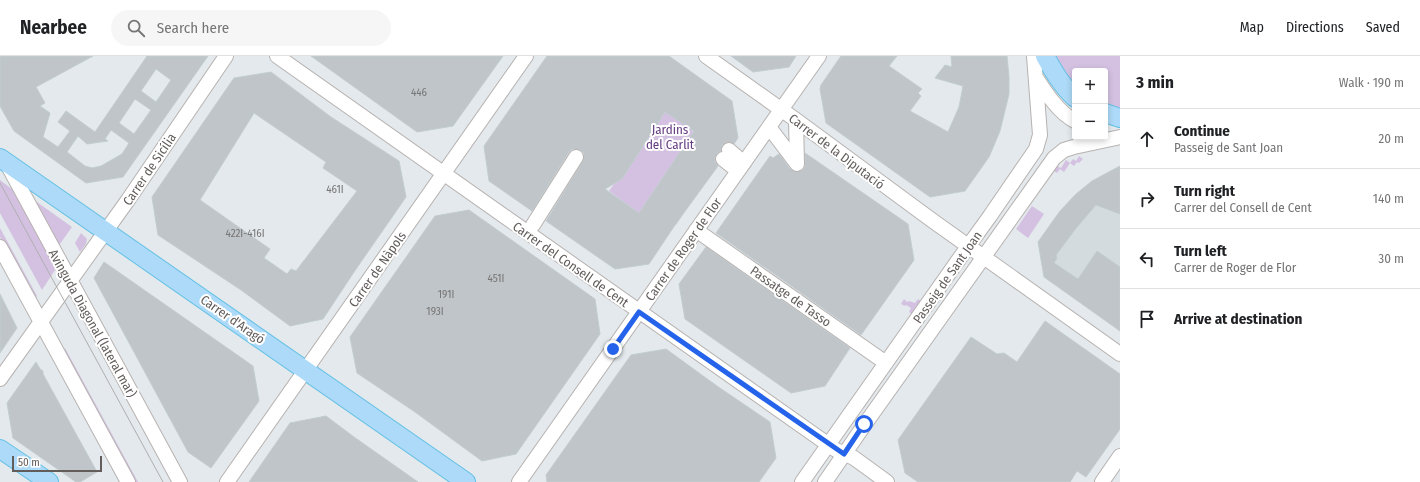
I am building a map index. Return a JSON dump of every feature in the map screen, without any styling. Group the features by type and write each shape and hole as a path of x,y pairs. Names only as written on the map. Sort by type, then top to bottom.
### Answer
{"main road":[{"path":"1045,56 1056,76 1066,90 1072,95"},
{"path":"1108,114 1120,118"},
{"name":"Carrer d'Aragó","path":"2,157 466,482"},
{"path":"0,449 49,482"}],"street":[{"name":"Carrer de Sicília","path":"38,327 226,56"},
{"name":"Carrer del Consell de Cent","path":"277,56 828,444 844,454 854,458 887,482"},
{"name":"Carrer de Nàpols","path":"227,482 526,56"},
{"name":"Carrer de la Diputació","path":"706,56 782,109 983,257"},
{"name":"Carrer de Roger de Flor","path":"519,482 819,56"},
{"path":"1030,56 1036,78 1048,96 1072,118"},
{"name":"Passeig de Sant Joan","path":"802,482 1036,149 1040,135 1034,56"},
{"path":"769,128 797,164 796,120"},
{"path":"1108,134 1120,137"},
{"name":"Passeig de Sant Joan","path":"825,482 1054,158 1064,150 1120,137"},
{"path":"726,155 741,167"},
{"name":"Avinguda Diagonal (lateral mar)","path":"2,157 180,482"},
{"path":"533,225 576,157"},
{"name":"Passatge de Tasso","path":"696,230 886,363"},
{"path":"0,247 38,327 128,482"},
{"path":"983,257 1120,354"},
{"path":"0,379 38,327"},
{"path":"1102,482 1120,456"}],"shaded area":[{"path":"1074,196 1120,214 1120,331 1044,277 1038,242 1055,218"}],"green space":[{"path":"1053,56 1120,56 1120,112 1108,109 1108,68 1072,68 1072,84"},
{"name":"Jardins del Carlit","path":"665,112 692,129 693,133 653,192 684,213 676,225 645,204 639,213 609,191 614,184 622,179"},
{"path":"1079,156 1083,159 1079,163 1077,162 1074,166 1070,163 1073,159 1076,161"},
{"path":"1066,160 1070,163 1064,172 1060,169 1057,173 1054,171 1057,166 1061,168"},
{"path":"0,180 16,192 57,267 42,290 0,213"},
{"path":"34,200 72,227 57,248"},
{"path":"1032,206 1044,214 1028,238 1016,229"},
{"path":"0,228 37,296 34,299 0,237"},
{"path":"81,233 87,239 86,244 80,252 75,243"},
{"path":"904,299 907,302 909,301 915,303 918,299 921,301 914,309 915,310 912,314 909,312 911,308 901,304"},
{"path":"65,348 138,482 133,482 63,352"}],"building":[{"path":"0,56 93,56 36,87 45,103 40,106 50,113 43,137 58,147 70,131 58,122 66,111 95,132 147,56 208,56 123,177 86,183 14,131 0,106","holes":["156,69 171,80 156,102 141,91","135,99 151,110 134,134 119,123","111,130 129,143 122,154 101,166 92,168 85,166 67,152 78,136 87,144 108,141 105,139"]},
{"path":"311,56 503,56 453,126 417,132"},
{"path":"547,56 669,56 732,101 738,138 734,144 727,142 722,145 721,151 717,153 715,157 715,162 718,166 649,264 615,269 546,221 583,161 584,153 580,150 572,149 569,152 532,211 489,181 484,146","holes":["665,112 694,131 639,213 605,189 622,179"]},
{"path":"731,56 796,56 789,67 753,72"},
{"path":"841,56 897,56 889,66 922,89 918,93 921,96 910,111 948,132 959,107 963,86 935,78 945,65 952,67 951,56 1007,56 1009,94 1000,131 989,157 965,191 930,197 826,123 820,89 821,85"},
{"path":"271,72 331,117 399,161 406,197 323,319 290,326 241,290 158,235 152,197 234,78","holes":["254,113 326,162 323,168 357,191 296,271 291,269 287,274 264,258 270,249 200,200"]},
{"path":"805,153 908,224 914,260 861,335 716,233 770,156 773,158 779,154 790,169 798,172 802,171 805,167"},
{"path":"1120,166 1120,214 1096,205 1056,255 1057,258 1054,263 1078,279 1097,251 1120,267 1120,331 1044,277 1038,242 1060,211 1076,194 1092,181"},
{"path":"469,210 595,299 600,334 516,454 482,461 415,412 357,373 350,337 435,216"},
{"path":"706,247 850,348 825,386 791,393 685,319 679,284"},
{"path":"104,262 253,366 259,401 211,468 188,452 94,278"},
{"path":"0,294 17,328 0,353"},
{"path":"1045,321 1120,374 1120,429 1086,477 1077,471 1070,482 918,482 905,473 898,440 971,337 997,354 1004,353 1017,362"},
{"path":"666,349 770,422 776,458 759,482 547,482 546,475 631,355"},
{"path":"36,362 43,371 43,374 97,472 80,482 76,482 13,438 7,403"},
{"path":"326,416 418,482 249,482 290,423"}],"tram line":[{"path":"0,183 163,482"}],"route":[{"path":"613,349 639,312 836,450 844,454 864,424"}]}
